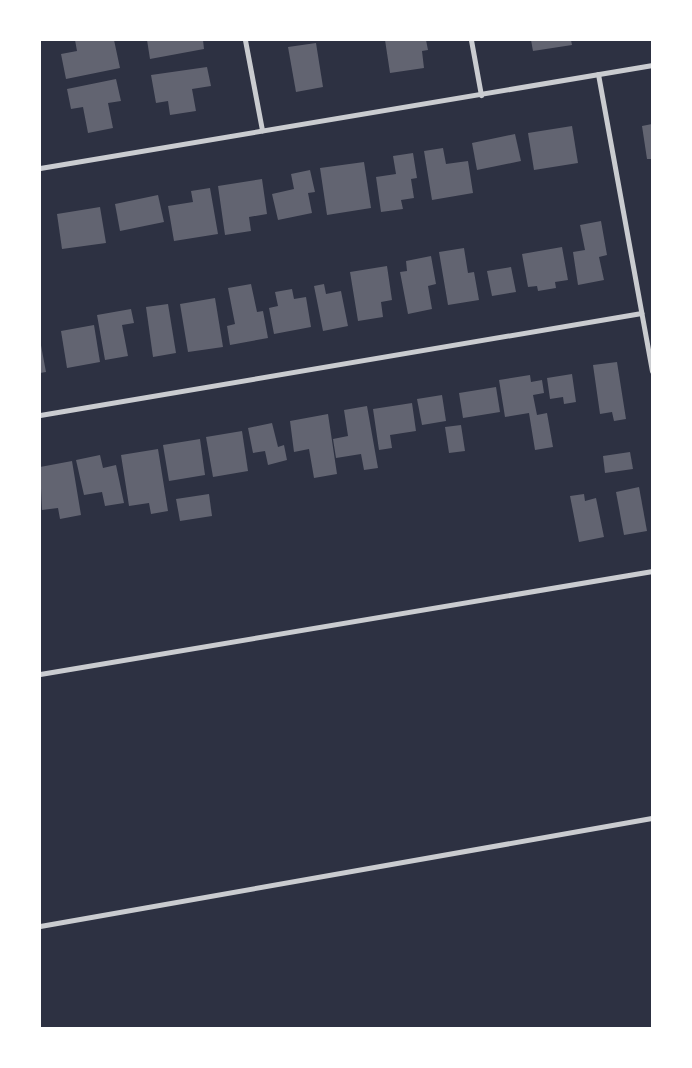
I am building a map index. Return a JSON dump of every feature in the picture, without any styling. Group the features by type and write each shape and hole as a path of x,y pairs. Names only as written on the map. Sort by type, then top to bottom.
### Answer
{"street":[{"path":"245,40 262,130"},
{"path":"471,40 480,95"},
{"path":"40,168 652,65"},
{"path":"598,74 652,371"},
{"path":"40,415 641,313"},
{"path":"40,674 652,571"},
{"path":"40,926 652,818"}],"building":[{"path":"75,40 114,40 120,68 66,79 61,54 77,51"},
{"path":"147,40 203,40 204,49 150,59"},
{"path":"385,40 426,40 428,50 422,51 424,68 390,73"},
{"path":"531,40 571,40 572,45 533,51"},
{"path":"316,43 323,87 296,92 288,47"},
{"path":"207,67 211,86 192,89 196,111 170,115 168,101 156,103 151,75"},
{"path":"116,79 121,101 108,103 113,128 88,133 83,107 71,109 67,89"},
{"path":"652,124 652,159 647,159 642,126"},
{"path":"572,126 578,163 534,170 528,133"},
{"path":"515,134 521,161 477,170 472,143"},
{"path":"443,148 446,164 468,161 473,193 432,200 424,151"},
{"path":"413,153 417,178 411,179 414,198 401,200 403,209 381,212 376,177 396,174 393,156"},
{"path":"364,162 371,208 327,215 320,168"},
{"path":"310,170 315,192 308,193 312,213 278,220 272,194 294,189 291,174"},
{"path":"262,179 267,214 249,217 251,231 225,235 218,186"},
{"path":"210,188 218,234 174,241 168,206 193,202 191,191"},
{"path":"158,195 164,222 120,231 115,204"},
{"path":"100,207 106,243 62,249 57,214"},
{"path":"601,221 607,255 599,257 604,280 578,285 573,252 585,250 580,225"},
{"path":"562,247 568,280 555,282 556,288 538,291 537,286 528,287 522,254"},
{"path":"464,248 468,273 474,272 479,300 448,305 439,252"},
{"path":"431,256 436,284 428,286 432,309 408,314 400,272 407,271 406,261"},
{"path":"387,266 392,300 381,302 383,317 358,321 350,272"},
{"path":"511,267 516,292 492,296 487,271"},
{"path":"251,284 257,312 263,311 268,338 230,345 227,326 235,324 228,288"},
{"path":"324,284 326,294 341,291 348,326 323,331 314,286"},
{"path":"292,289 294,299 306,297 311,327 274,334 269,308 278,306 275,292"},
{"path":"215,298 223,347 188,352 180,304"},
{"path":"168,304 176,353 153,357 146,307"},
{"path":"131,309 134,323 122,325 128,356 105,360 97,315"},
{"path":"94,325 100,362 67,368 61,331"},
{"path":"40,340 46,372 40,373"},
{"path":"617,362 626,419 614,421 612,412 600,414 593,365"},
{"path":"572,374 576,402 564,404 563,397 550,399 547,378"},
{"path":"530,375 531,382 542,380 544,393 533,395 537,415 547,413 553,447 535,450 529,413 505,417 499,380"},
{"path":"496,387 500,412 463,418 459,393"},
{"path":"442,395 446,421 422,425 417,399"},
{"path":"412,403 416,431 390,435 392,448 379,450 373,409"},
{"path":"367,406 378,468 364,470 361,454 336,458 333,439 348,436 344,410"},
{"path":"328,414 337,474 314,478 309,449 294,452 290,421"},
{"path":"272,423 278,447 284,445 287,460 268,465 265,451 253,453 248,428"},
{"path":"461,425 465,451 449,453 445,427"},
{"path":"242,431 248,471 213,477 206,437"},
{"path":"200,439 205,475 169,481 163,445"},
{"path":"158,449 168,511 151,514 149,503 129,506 121,455"},
{"path":"630,452 633,469 605,473 603,456"},
{"path":"100,455 103,468 116,465 124,503 105,506 102,492 84,495 76,460"},
{"path":"72,461 81,515 60,519 58,508 42,510 40,467"},
{"path":"639,487 647,531 624,535 616,492"},
{"path":"209,494 212,516 180,521 176,499"},
{"path":"584,494 585,501 596,498 604,537 579,542 570,496"}]}
